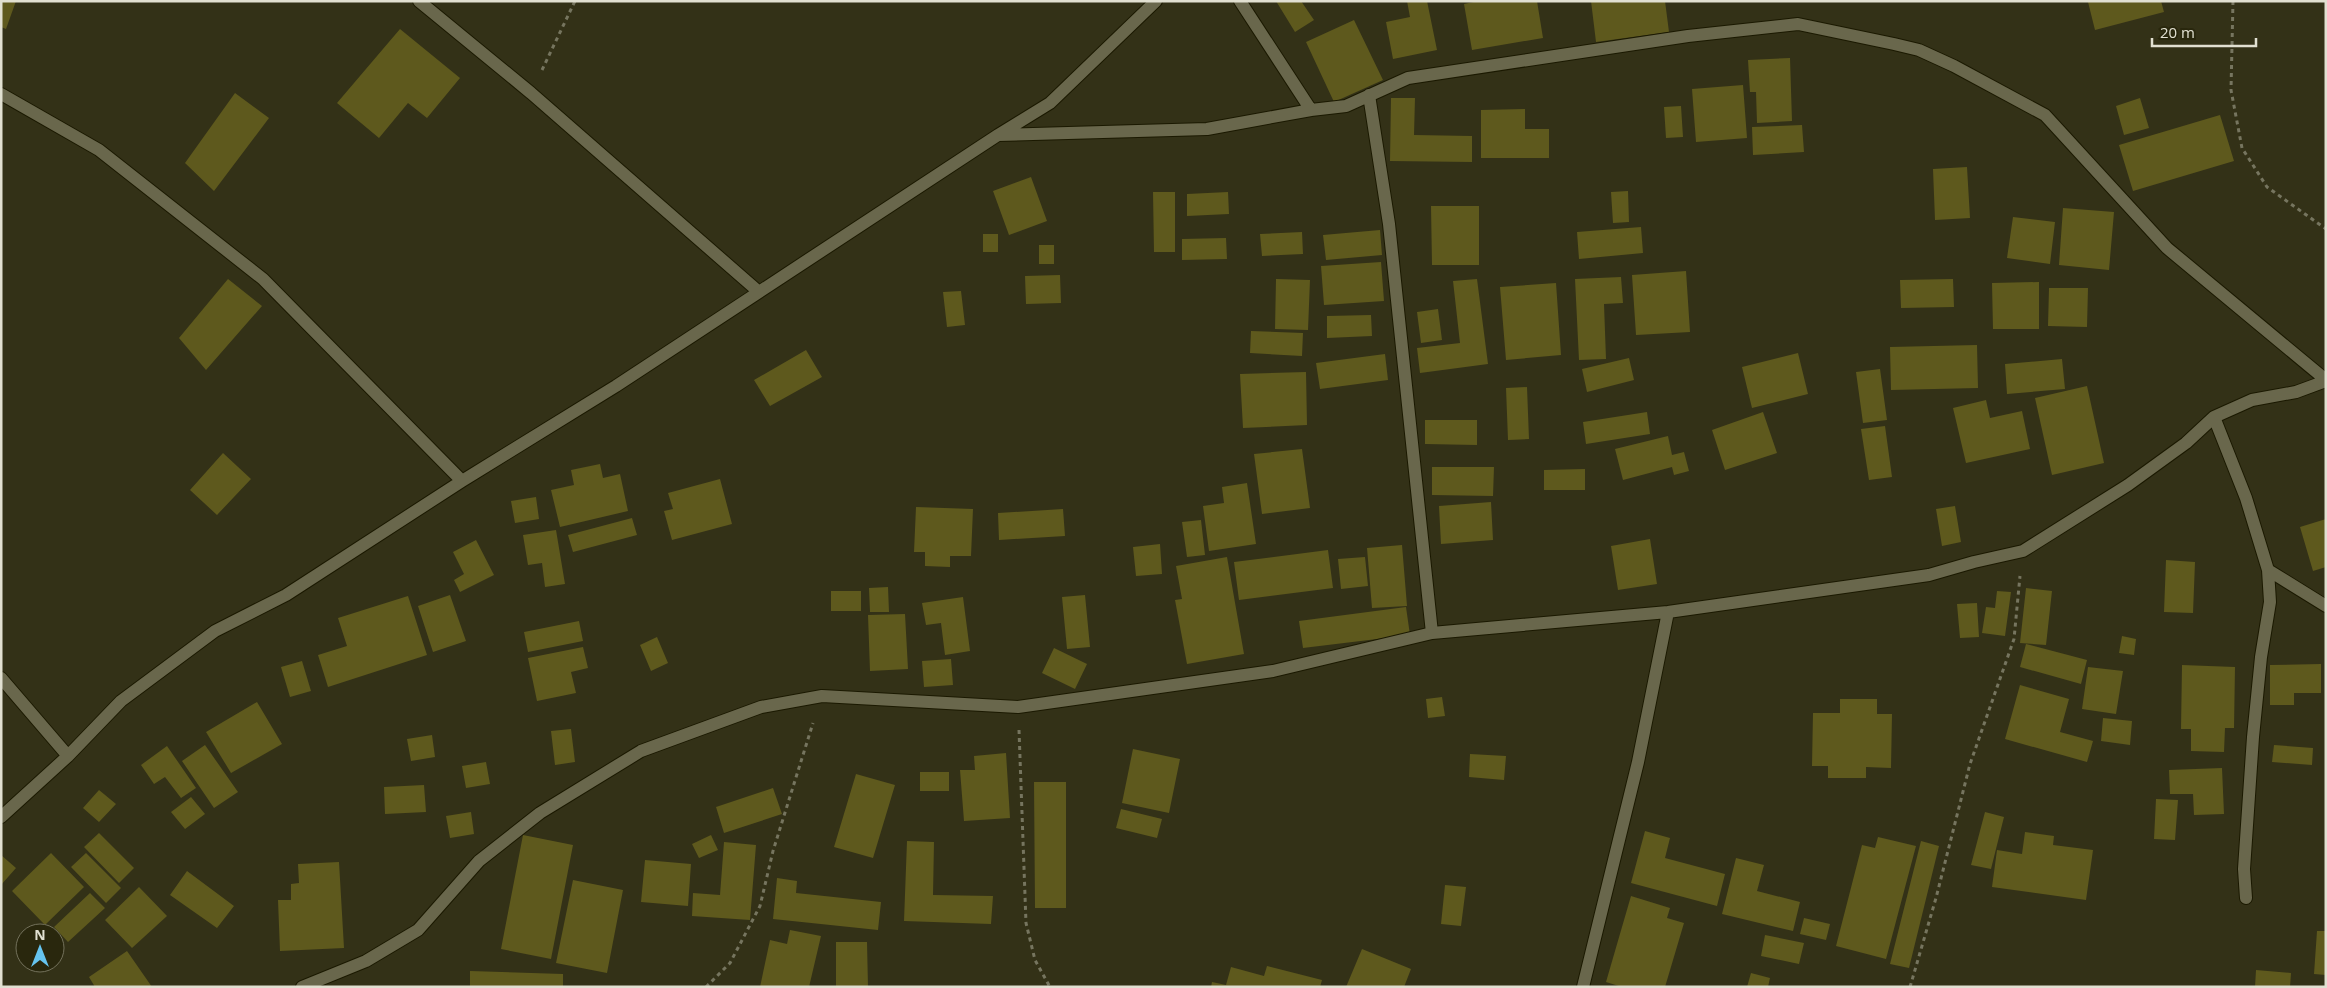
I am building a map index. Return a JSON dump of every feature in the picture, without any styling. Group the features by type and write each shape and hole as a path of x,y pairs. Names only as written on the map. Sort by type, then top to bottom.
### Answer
{"street":[{"path":"419,1 531,93 759,292"},
{"path":"1,817 68,756 121,701 215,631 286,595 462,481 616,386 998,135 1050,103 1156,1"},
{"path":"1240,1 1311,110"},
{"path":"302,987 366,961 418,930 479,860 540,813 641,751 761,706 822,696 1018,706 1273,671 1432,634 1668,612 1929,575 2023,551 2128,485 2186,444 2214,417 2252,400 2296,392 2326,381 2167,248 2044,115 1986,82 1919,50 1798,24 1688,36 1408,78 1346,106 1311,110 1207,129 998,135"},
{"path":"1,94 100,150 263,279 462,481"},
{"path":"1369,95 1389,224 1432,634"},
{"path":"2214,417 2246,498 2268,570 2270,602 2261,657 2253,737 2244,869 2246,898"},
{"path":"2268,570 2326,606"},
{"path":"1583,987 1638,762 1668,612"},
{"path":"1,678 68,756"}],"path":[{"path":"531,93 575,1"},
{"path":"2233,1 2231,90 2242,148 2267,187 2326,229"},
{"path":"1910,987 1936,898 1970,764 2014,639 2023,551"},
{"path":"706,987 730,963 760,906 788,800 822,696"},
{"path":"1018,706 1026,923 1036,960 1050,987"}],"building":[{"path":"1,1 16,1 6,29 1,27"},
{"path":"1276,1 1301,1 1314,20 1295,32"},
{"path":"1407,1 1427,1 1437,50 1393,59 1386,22 1410,17"},
{"path":"1478,1 1537,1 1543,38 1472,50 1464,4"},
{"path":"1591,1 1665,1 1669,32 1596,42"},
{"path":"2161,1 2164,12 2095,30 2088,2"},
{"path":"1354,20 1383,80 1334,102 1306,42"},
{"path":"400,29 460,78 427,118 408,103 379,138 337,103"},
{"path":"1790,58 1792,121 1757,123 1756,92 1750,92 1748,60"},
{"path":"1743,85 1747,138 1696,142 1692,89"},
{"path":"235,93 269,118 214,191 185,163"},
{"path":"1391,98 1415,98 1414,135 1472,136 1472,162 1390,161"},
{"path":"2140,98 2149,128 2124,135 2116,106"},
{"path":"1681,106 1683,137 1666,138 1664,107"},
{"path":"1525,109 1525,129 1549,129 1549,158 1481,158 1481,110"},
{"path":"2220,115 2234,161 2133,191 2119,145"},
{"path":"1802,125 1804,152 1753,155 1752,127"},
{"path":"1967,167 1970,218 1935,220 1933,169"},
{"path":"1031,177 1047,221 1009,235 993,191"},
{"path":"1628,191 1629,222 1613,223 1611,192"},
{"path":"1153,192 1175,192 1175,252 1154,252"},
{"path":"1228,192 1229,214 1187,216 1187,194"},
{"path":"1431,206 1479,206 1479,265 1432,265"},
{"path":"2063,208 2114,212 2109,270 2059,265"},
{"path":"2013,217 2055,222 2050,264 2007,258"},
{"path":"1641,227 1643,253 1579,259 1577,232"},
{"path":"1380,230 1382,255 1326,260 1323,235"},
{"path":"1302,232 1303,254 1262,256 1260,234"},
{"path":"983,234 998,234 998,252 983,252"},
{"path":"1226,238 1227,259 1182,260 1182,239"},
{"path":"1039,245 1054,245 1054,264 1039,264"},
{"path":"1381,262 1384,301 1324,305 1321,266"},
{"path":"1686,271 1690,332 1636,335 1632,275"},
{"path":"1060,275 1061,303 1026,304 1025,276"},
{"path":"1621,277 1623,303 1604,304 1606,359 1579,360 1575,279"},
{"path":"228,279 262,306 206,370 179,338"},
{"path":"1276,279 1310,280 1308,330 1275,329"},
{"path":"1477,279 1488,364 1420,373 1417,348 1460,343 1453,281"},
{"path":"1953,279 1954,307 1901,308 1900,280"},
{"path":"2039,282 2039,329 1993,329 1992,283"},
{"path":"1556,283 1561,355 1506,360 1500,287"},
{"path":"2049,288 2088,288 2087,327 2048,326"},
{"path":"961,291 965,325 947,327 943,292"},
{"path":"1438,309 1442,340 1421,343 1417,312"},
{"path":"1371,315 1372,336 1327,338 1327,316"},
{"path":"1251,331 1303,333 1302,356 1250,353"},
{"path":"1977,345 1978,388 1891,390 1890,347"},
{"path":"806,350 822,377 770,406 754,380"},
{"path":"1798,353 1808,394 1752,408 1742,367"},
{"path":"1385,354 1388,380 1320,389 1316,363"},
{"path":"1629,358 1634,380 1587,392 1582,369"},
{"path":"2062,359 2065,389 2007,394 2005,364"},
{"path":"1880,369 1887,420 1863,423 1856,372"},
{"path":"1306,372 1307,425 1243,428 1240,374"},
{"path":"2087,386 2104,463 2052,475 2035,398"},
{"path":"1527,387 1529,439 1508,440 1506,388"},
{"path":"1986,400 1990,418 2022,411 2030,449 1966,463 1953,408"},
{"path":"1647,412 1650,434 1586,444 1583,422"},
{"path":"1763,412 1777,453 1725,470 1712,430"},
{"path":"1425,420 1477,420 1477,445 1425,444"},
{"path":"1885,426 1892,477 1869,480 1861,429"},
{"path":"1668,436 1672,455 1684,452 1689,471 1674,475 1672,467 1623,480 1615,449"},
{"path":"1302,449 1310,508 1262,514 1254,454"},
{"path":"223,453 251,479 217,515 190,490"},
{"path":"600,464 603,478 620,474 628,511 560,527 551,490 574,485 571,470"},
{"path":"1432,467 1494,467 1493,496 1432,495"},
{"path":"1585,469 1585,490 1544,490 1544,470"},
{"path":"720,479 732,524 672,540 664,511 673,509 668,493"},
{"path":"1247,483 1256,544 1209,551 1203,506 1224,503 1222,487"},
{"path":"536,497 539,519 515,523 511,501"},
{"path":"1491,502 1493,540 1441,544 1439,506"},
{"path":"1955,506 1961,542 1942,546 1936,509"},
{"path":"916,507 973,509 971,556 950,556 950,567 925,566 925,552 914,552"},
{"path":"1063,509 1065,536 999,540 998,513"},
{"path":"632,518 637,535 573,552 568,535"},
{"path":"2326,519 2326,567 2313,571 2300,527"},
{"path":"1201,520 1205,555 1187,557 1182,522"},
{"path":"556,530 565,584 545,587 542,563 528,565 523,535"},
{"path":"1650,539 1657,584 1618,590 1611,546"},
{"path":"476,540 494,575 460,592 454,580 464,574 453,552"},
{"path":"1160,544 1162,574 1136,576 1133,547"},
{"path":"1402,545 1407,606 1372,608 1367,548"},
{"path":"1328,550 1333,588 1239,600 1234,562"},
{"path":"1227,557 1244,654 1187,664 1175,600 1182,599 1176,566"},
{"path":"1365,557 1368,586 1341,589 1338,559"},
{"path":"2166,560 2195,562 2193,613 2164,612"},
{"path":"888,587 889,612 870,612 869,588"},
{"path":"2026,588 2052,591 2046,645 2020,643"},
{"path":"831,591 861,591 861,611 831,611"},
{"path":"1997,591 2011,592 2005,636 1982,633 1986,607 1995,608"},
{"path":"450,595 466,641 433,652 418,606"},
{"path":"1085,595 1090,647 1067,649 1062,597"},
{"path":"408,596 427,655 328,687 318,655 347,646 338,618"},
{"path":"963,597 970,651 945,655 941,623 926,625 922,603"},
{"path":"1977,603 1979,637 1960,638 1957,604"},
{"path":"1406,607 1410,635 1303,648 1299,621"},
{"path":"905,614 908,669 870,671 868,615"},
{"path":"579,621 583,641 528,652 524,632"},
{"path":"2122,636 2136,639 2134,655 2119,653"},
{"path":"657,637 668,663 651,671 640,645"},
{"path":"2026,644 2087,660 2081,684 2020,667"},
{"path":"583,647 588,668 571,672 576,693 537,701 528,658"},
{"path":"1054,648 1087,664 1075,689 1042,673"},
{"path":"951,659 953,685 924,687 922,661"},
{"path":"302,661 311,691 290,697 281,667"},
{"path":"2321,664 2321,693 2294,693 2294,705 2270,705 2270,665"},
{"path":"2182,665 2235,667 2234,728 2225,728 2224,752 2191,751 2191,729 2181,729"},
{"path":"2088,667 2123,671 2116,714 2082,709"},
{"path":"2020,685 2069,699 2060,732 2093,741 2087,762 2005,739"},
{"path":"1442,697 1445,716 1428,718 1426,699"},
{"path":"1840,699 1877,699 1877,714 1892,714 1891,768 1866,767 1866,778 1828,778 1828,766 1812,766 1813,713 1840,713"},
{"path":"257,702 282,744 231,773 206,732"},
{"path":"2103,718 2132,721 2130,745 2101,741"},
{"path":"571,729 575,762 555,765 551,731"},
{"path":"432,735 435,757 411,761 407,739"},
{"path":"205,745 238,792 214,808 182,761"},
{"path":"2274,745 2313,748 2312,765 2272,762"},
{"path":"167,746 196,788 181,798 165,777 154,784 141,765"},
{"path":"1133,749 1180,759 1169,813 1122,803"},
{"path":"1006,753 1010,818 964,821 960,770 975,770 974,756"},
{"path":"1470,754 1506,756 1504,780 1469,777"},
{"path":"486,762 490,784 466,788 462,766"},
{"path":"2222,768 2224,814 2194,815 2193,794 2170,794 2169,770"},
{"path":"920,772 949,772 949,791 920,791"},
{"path":"856,774 895,785 873,858 834,847"},
{"path":"1034,782 1066,782 1066,908 1035,908"},
{"path":"424,785 426,812 385,814 384,787"},
{"path":"773,788 782,814 724,833 716,807"},
{"path":"99,790 116,804 99,822 83,808"},
{"path":"191,797 205,814 185,829 171,812"},
{"path":"2156,799 2178,800 2175,840 2154,839"},
{"path":"1121,809 1162,819 1157,838 1116,828"},
{"path":"471,812 474,834 450,838 446,816"},
{"path":"1985,812 2004,817 1991,869 1971,865"},
{"path":"1645,831 1670,838 1665,858 1725,874 1717,906 1631,883"},
{"path":"2025,832 2054,836 2053,845 2093,850 2086,900 1992,887 1997,850 2022,854"},
{"path":"99,833 134,868 119,883 84,847"},
{"path":"523,835 573,845 551,959 501,949"},
{"path":"711,835 718,850 699,858 692,844"},
{"path":"1878,837 1916,846 1886,959 1836,946 1862,845 1875,848"},
{"path":"907,841 934,842 933,895 993,896 991,924 904,921"},
{"path":"1921,841 1939,846 1909,968 1890,964"},
{"path":"724,842 756,845 750,920 692,916 693,893 720,895"},
{"path":"51,853 84,887 47,923 43,923 12,891"},
{"path":"86,853 121,888 106,903 71,867"},
{"path":"1,855 16,868 1,885"},
{"path":"1736,858 1764,865 1757,891 1800,902 1793,931 1722,914"},
{"path":"645,860 691,864 688,906 641,902"},
{"path":"339,862 344,948 280,951 278,900 291,900 291,884 299,883 298,864"},
{"path":"187,871 234,906 217,928 170,895"},
{"path":"777,878 797,881 796,893 881,902 878,930 773,919"},
{"path":"573,880 623,890 607,973 556,963"},
{"path":"1445,885 1466,887 1461,926 1441,924"},
{"path":"139,887 167,916 132,948 105,920"},
{"path":"90,893 105,908 68,942 65,939 65,923 58,923"},
{"path":"1631,896 1670,908 1667,918 1684,923 1665,987 1622,987 1606,982"},
{"path":"1804,918 1830,924 1826,940 1800,934"},
{"path":"790,930 821,936 809,987 760,987 770,940 787,944"},
{"path":"2317,931 2326,931 2326,975 2314,974"},
{"path":"1765,935 1804,943 1799,964 1761,956"},
{"path":"836,942 867,942 868,987 836,987"},
{"path":"1362,949 1411,969 1404,987 1346,987"},
{"path":"127,951 152,987 95,987 89,977"},
{"path":"1267,966 1322,980 1320,987 1211,987 1212,982 1226,985 1231,967 1264,976"},
{"path":"2256,970 2291,973 2290,987 2255,987"},
{"path":"470,971 563,974 563,987 470,987"},
{"path":"1751,973 1770,978 1768,987 1747,987"}]}
